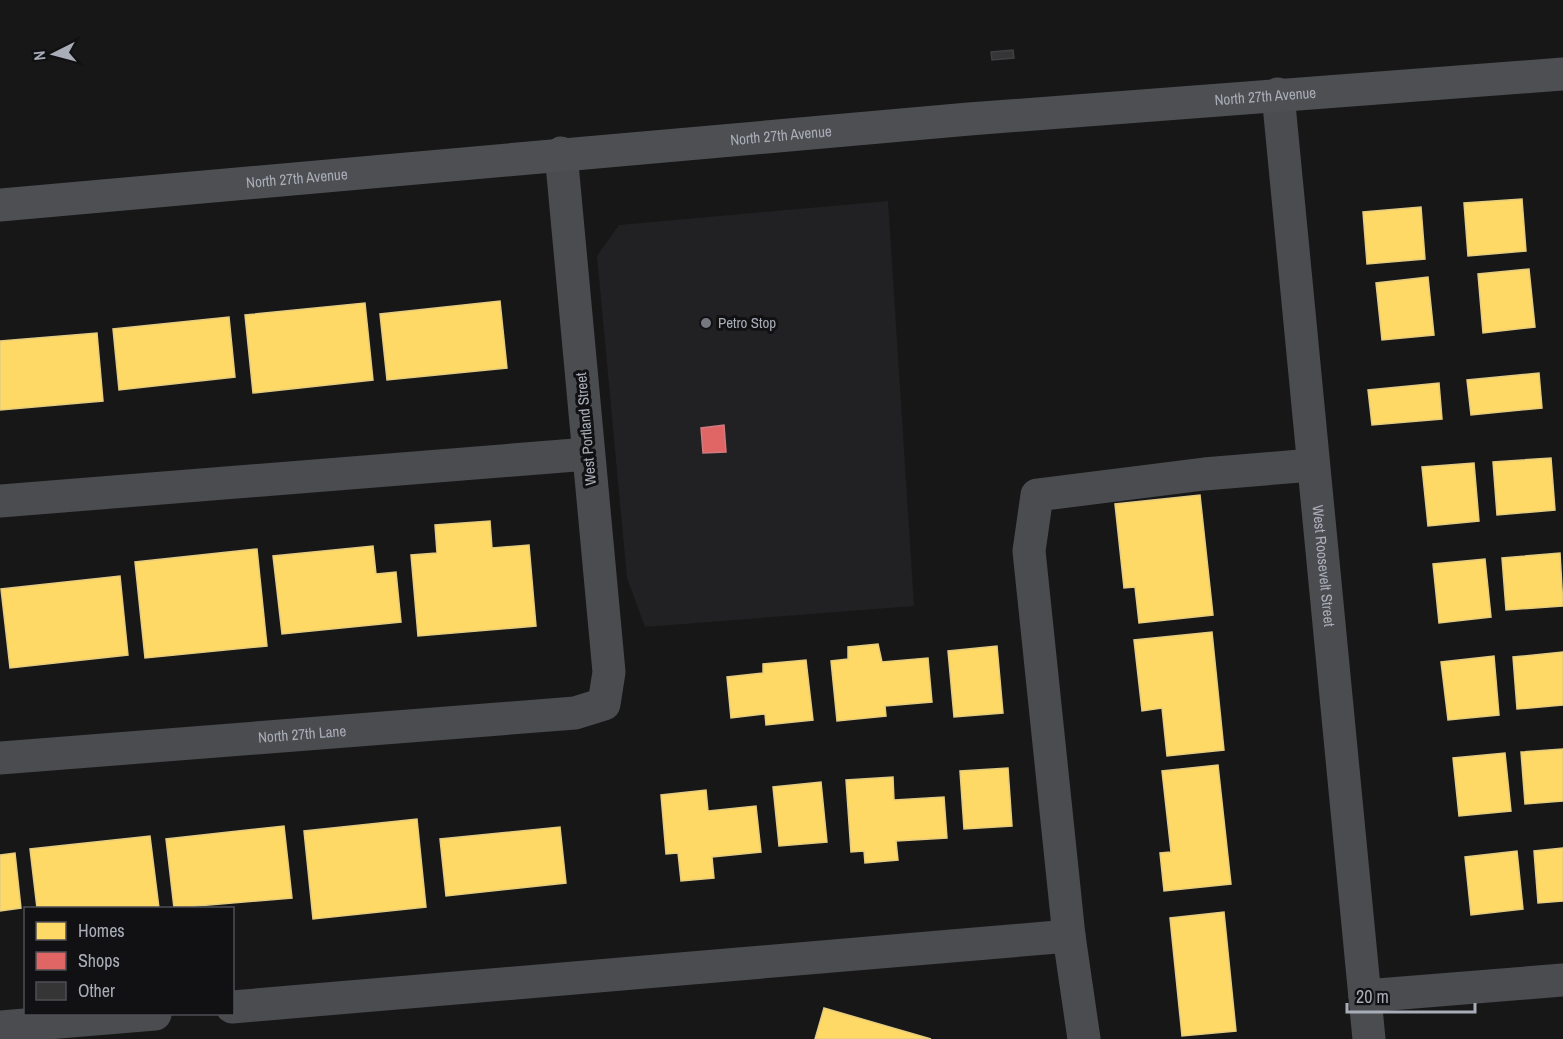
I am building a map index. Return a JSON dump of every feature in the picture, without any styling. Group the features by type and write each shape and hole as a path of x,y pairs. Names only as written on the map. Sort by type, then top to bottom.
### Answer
{"main road":[{"name":"North 27th Avenue","path":"0,205 561,153 1278,94 1563,74"}],"street":[{"name":"West Roosevelt Street","path":"1278,94 1312,465 1370,1039"},
{"name":"West Portland Street","path":"561,153 609,672 604,704"},
{"path":"0,501 588,454"},
{"path":"1084,1039 1070,936 1029,550 1037,495 1204,474 1312,465"},
{"name":"North 27th Lane","path":"0,758 575,713 604,704"},
{"path":"234,1007 1070,936"},
{"path":"1365,996 1563,980"},
{"path":"0,1027 143,1015"}],"shaded area":[{"path":"888,201 914,606 645,627 627,578 597,256 619,225"}],"building: Homes":[{"path":"1522,199 1526,251 1468,256 1464,203"},
{"path":"1421,207 1425,259 1367,264 1363,212"},
{"path":"1529,269 1535,327 1483,333 1478,274"},
{"path":"1428,277 1434,335 1382,340 1376,283"},
{"path":"500,301 507,368 387,380 380,314"},
{"path":"365,303 373,380 253,393 245,315"},
{"path":"229,317 235,377 119,390 113,329"},
{"path":"97,333 103,401 0,410 0,341"},
{"path":"1539,373 1542,408 1471,415 1467,380"},
{"path":"1439,383 1442,419 1372,425 1368,390"},
{"path":"1551,458 1555,510 1497,515 1493,462"},
{"path":"1474,463 1479,521 1428,526 1422,467"},
{"path":"1200,495 1213,615 1139,623 1135,587 1124,588 1115,504"},
{"path":"490,521 492,548 529,545 536,626 418,636 411,555 437,553 435,525"},
{"path":"373,546 376,574 396,572 401,622 282,634 273,556"},
{"path":"257,549 267,646 145,658 135,562"},
{"path":"1560,553 1563,606 1506,610 1502,558"},
{"path":"1485,559 1491,617 1439,623 1433,564"},
{"path":"120,576 128,655 10,668 1,589"},
{"path":"1212,632 1224,750 1167,756 1162,708 1142,711 1134,640"},
{"path":"878,644 882,662 928,658 932,702 885,706 886,716 837,721 831,661 848,659 848,647"},
{"path":"997,646 1003,713 954,717 948,651"},
{"path":"1563,652 1563,705 1517,709 1513,657"},
{"path":"1494,656 1499,715 1448,720 1441,662"},
{"path":"806,660 813,720 766,725 765,714 731,718 727,677 763,673 763,664"},
{"path":"1563,749 1563,801 1525,804 1521,752"},
{"path":"1505,753 1511,811 1459,816 1453,758"},
{"path":"1218,765 1231,884 1164,891 1160,853 1171,852 1162,771"},
{"path":"1008,768 1012,826 964,829 960,771"},
{"path":"893,777 894,800 944,797 947,838 896,841 898,860 865,863 864,851 851,852 846,780"},
{"path":"821,782 827,842 779,846 773,787"},
{"path":"706,790 708,811 756,806 761,852 712,857 714,878 681,881 678,853 666,854 661,795"},
{"path":"417,819 426,907 313,919 304,831"},
{"path":"284,826 292,898 174,907 166,839"},
{"path":"560,827 566,883 446,896 440,839"},
{"path":"150,836 159,907 37,907 30,849"},
{"path":"1563,848 1563,901 1538,903 1534,851"},
{"path":"1517,851 1523,909 1471,915 1465,857"},
{"path":"15,853 21,908 0,911 0,855"},
{"path":"1224,912 1236,1031 1182,1036 1170,918"},
{"path":"824,1008 931,1039 815,1039"}],"building: Shops":[{"path":"724,425 726,452 703,453 701,428"}],"building: Other":[{"path":"1013,50 1014,58 992,60 991,52"}],"place":[{"name":"Petro Stop","path":"706,323"}]}
